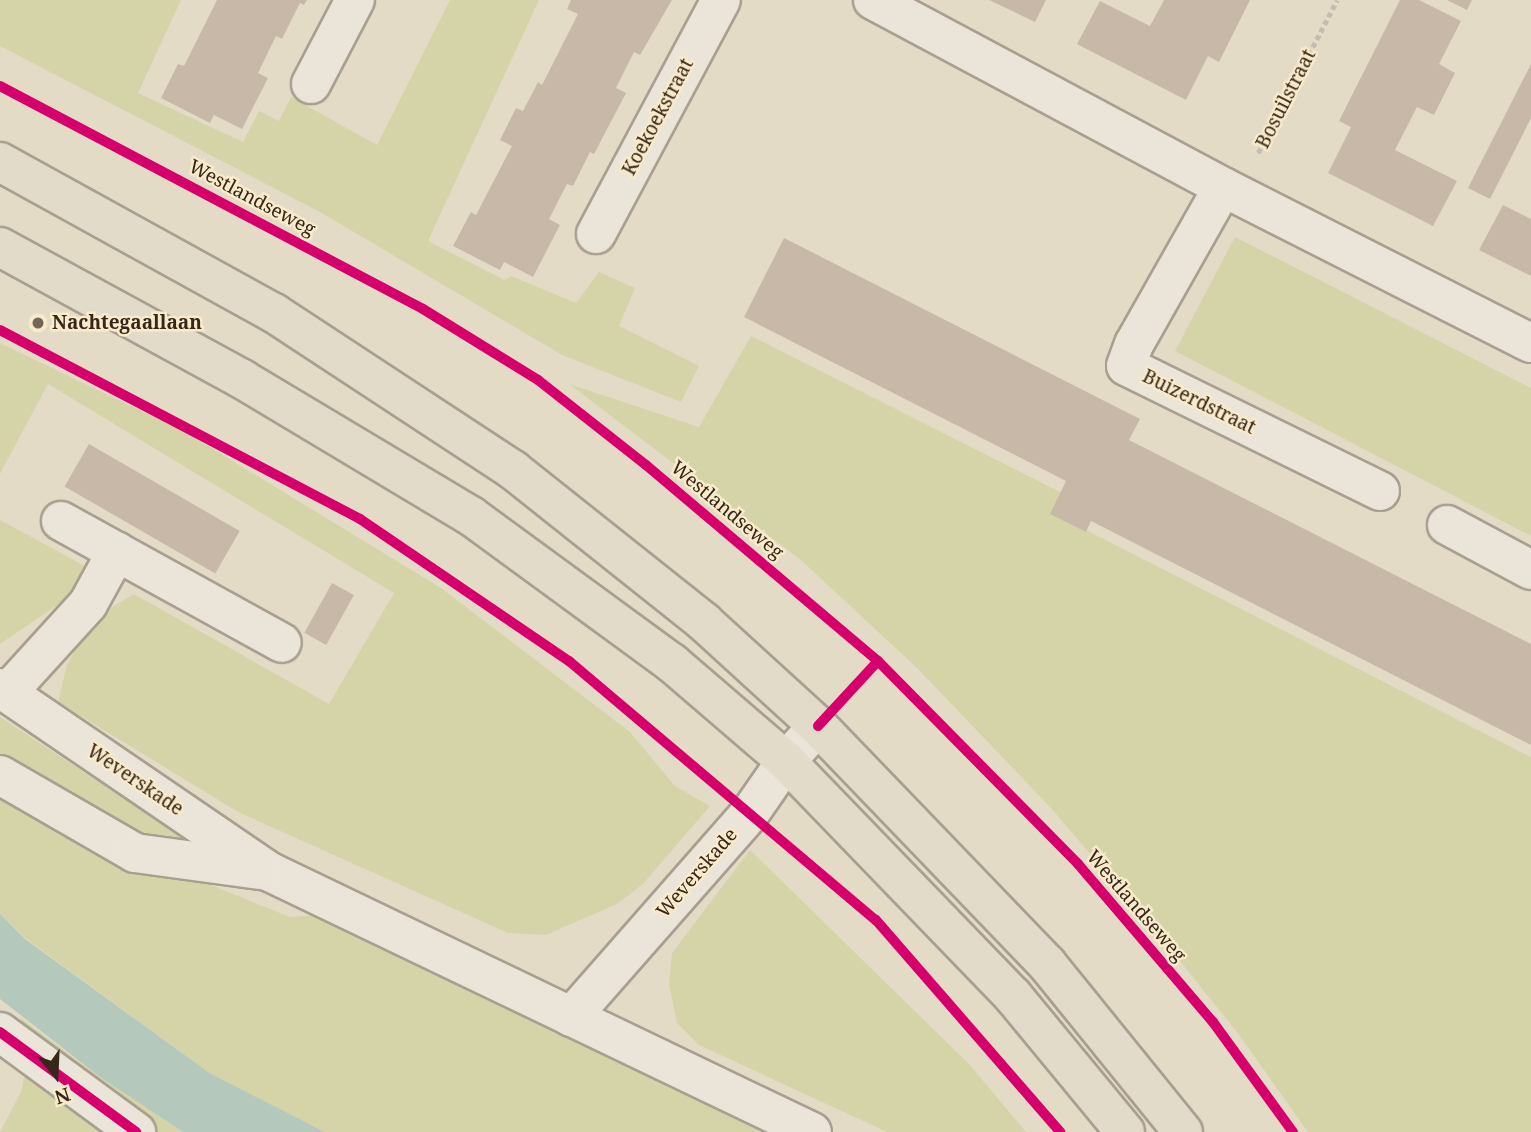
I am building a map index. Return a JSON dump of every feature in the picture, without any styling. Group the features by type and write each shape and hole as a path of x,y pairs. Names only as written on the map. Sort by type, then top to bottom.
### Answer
{"main road":[{"path":"0,162 274,313 513,470 704,622 818,726 1047,964 1183,1132"},
{"path":"0,247 242,379 471,516 673,663 786,761 1013,996 1125,1132"}],"street":[{"path":"311,84 355,0"},
{"name":"Koekoekstraat","path":"596,234 721,0"},
{"path":"873,0 1223,187 1531,343"},
{"name":"Buizerdstraat","path":"1223,187 1134,344 1126,366 1380,491"},
{"path":"61,521 282,643"},
{"path":"1447,525 1531,570"},
{"path":"3,690 88,604 117,551"},
{"name":"Weverskade","path":"3,690 270,872 812,1132"},
{"name":"Weverskade","path":"571,1017 750,813 786,761 818,726"},
{"name":"Weverskade","path":"0,775 135,853 270,872"},
{"path":"0,1032 136,1132"}],"green space":[{"path":"0,0 181,0 138,93 243,142 259,111 279,121 291,97 377,145 450,0 539,0 428,241 505,280 511,276 576,303 599,272 635,288 619,326 699,366 681,402 562,355 320,212 0,46"},
{"path":"1235,237 1531,388 1531,536 1175,351"},
{"path":"751,336 1062,493 1053,513 1531,757 1531,1132 1308,1132 1237,1032 1138,909 1049,806 918,669 802,561 569,384 699,427"},
{"path":"0,343 185,432 441,588 630,732 675,786 710,806 643,884 617,904 546,935 508,933 238,812 58,702 67,665 91,620 134,594 329,704 394,593 48,384 0,474"},
{"path":"0,520 92,570 84,587 0,644"},
{"path":"0,717 207,853 159,842 0,760"},
{"path":"0,783 139,856 290,917 319,915 762,1132 325,1132 301,1124 211,1074 25,938 0,914"},
{"path":"750,850 970,1065 1026,1132 887,1132 699,1045 677,1023 669,985 672,953"},
{"path":"21,1018 100,1077 183,1132 0,1132 21,1092 26,1068"}],"shaded area":[{"path":"0,914 25,939 211,1074 325,1132 183,1132 100,1077 0,999"}],"building":[{"path":"217,0 307,0 304,5 300,3 282,39 276,36 258,73 268,78 242,129 214,115 210,123 161,98 178,64 184,66"},
{"path":"571,0 672,0 640,55 634,52 616,88 626,93 594,154 590,152 573,186 567,184 549,219 560,225 533,277 504,262 500,270 453,246 471,212 476,215 512,146 500,140 516,108 523,111 538,82 542,85 578,14 567,9"},
{"path":"989,0 1046,0 1035,22"},
{"path":"1164,0 1250,0 1219,62 1208,56 1186,100 1077,44 1100,1 1150,26"},
{"path":"1400,0 1419,0 1461,21 1439,64 1455,73 1434,115 1417,107 1395,150 1457,181 1433,226 1328,173 1351,127 1339,121"},
{"path":"1447,0 1472,0 1467,10"},
{"path":"1531,64 1531,118 1490,199 1468,188"},
{"path":"1503,205 1531,219 1531,276 1479,250"},
{"path":"784,238 1140,419 1129,440 1531,644 1531,745 1091,521 1086,532 1050,514 1066,481 744,317"},
{"path":"89,444 240,531 215,573 64,486"},
{"path":"332,583 354,595 326,645 304,633"}],"cycle path":[{"name":"Westlandseweg","path":"0,86 423,309 538,380 646,465 878,661 1078,864 1213,1022 1293,1132"},
{"path":"0,330 360,519 569,661 876,920 1060,1132"},
{"path":"818,726 878,661"},
{"path":"0,1032 136,1132"}],"place":[{"name":"Nachtegaallaan","path":"38,323"}]}
